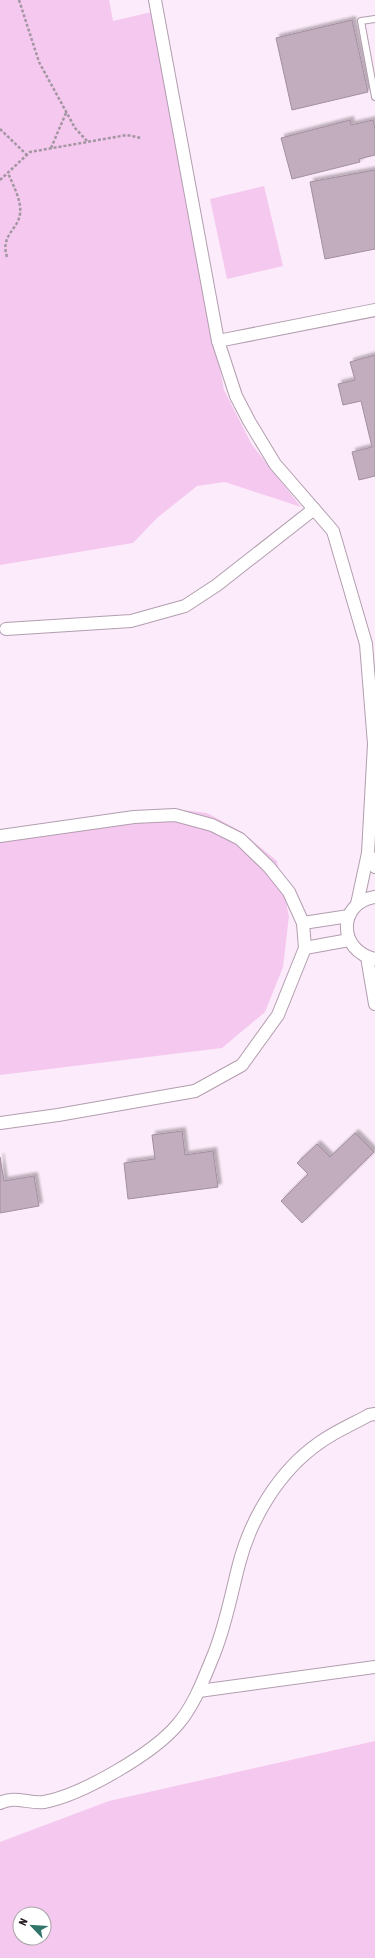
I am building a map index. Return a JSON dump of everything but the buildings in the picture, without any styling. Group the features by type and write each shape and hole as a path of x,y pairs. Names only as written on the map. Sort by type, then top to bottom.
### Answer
{"street":[{"path":"155,0 218,341 236,396 275,464 333,531 366,644 374,744 370,846 357,904 349,916 347,932 353,948 371,958 375,1004"},
{"path":"218,341 375,310"},
{"path":"6,629 131,621 185,606 217,585 314,509"},
{"path":"0,836 141,816 175,814 212,825 240,839 270,867 289,892 303,923 305,948 278,1015 242,1065 195,1091 58,1116 0,1123"},
{"path":"370,846 375,867"},
{"path":"357,904 365,899 375,897"},
{"path":"303,923 349,916"},
{"path":"305,948 349,940"},
{"path":"0,1803 6,1799 44,1802 106,1777 143,1755 178,1724 199,1691 227,1617 240,1563 258,1513 286,1473 319,1444 369,1415 375,1414"},
{"path":"199,1691 375,1667"}],"lane":[{"path":"375,19 361,21 375,97"}],"path":[{"path":"19,0 39,62 75,128 88,142"},
{"path":"50,148 66,113"},
{"path":"0,129 27,155"},
{"path":"0,180 30,152 127,135 141,138"},
{"path":"8,173 20,202 20,215 4,248 8,257"}],"shaded area":[{"path":"0,0 109,0 113,21 152,12 224,390 252,445 301,507 225,482 197,486 157,518 133,543 0,565"},
{"path":"264,186 283,266 227,279 210,199"},
{"path":"174,809 207,813 242,832 277,861 289,916 283,967 265,1012 222,1048 0,1075 0,837"},
{"path":"375,1741 375,1958 0,1958 0,1842 109,1801"}]}
